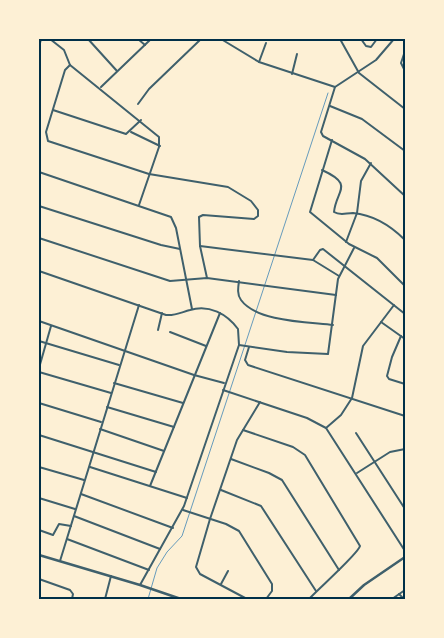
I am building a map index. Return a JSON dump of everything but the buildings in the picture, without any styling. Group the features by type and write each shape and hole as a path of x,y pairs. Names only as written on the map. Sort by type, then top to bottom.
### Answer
{"street":[{"path":"39,46 41,39"},
{"path":"50,39 64,50 70,65 100,87 159,136 160,146 139,205"},
{"path":"88,39 117,71"},
{"path":"138,39 145,45"},
{"path":"100,87 152,39"},
{"path":"138,104 149,89 201,39"},
{"path":"220,39 241,54 259,62 335,87"},
{"path":"340,39 359,73 405,109"},
{"path":"361,39 366,46 371,47 377,39"},
{"path":"394,39 382,54 359,73 335,87 322,131 323,136 371,163 405,196"},
{"path":"259,62 266,43"},
{"path":"405,51 400,63 405,71"},
{"path":"292,74 297,54"},
{"path":"70,65 65,70 46,132 48,141 150,174 228,187 247,198 258,210 258,216 254,219 201,215 198,223 200,246 207,278"},
{"path":"330,106 362,118 405,151"},
{"path":"53,110 123,134 131,132 141,120"},
{"path":"131,132 160,146"},
{"path":"332,140 310,212 354,248 377,258 405,286"},
{"path":"346,242 357,214 361,181 371,163"},
{"path":"322,170 334,176 340,185 340,196 334,212 357,214 383,222 405,240"},
{"path":"39,172 139,205 171,218 176,228 192,309"},
{"path":"39,206 161,245 180,249"},
{"path":"39,238 164,280 207,278 336,295"},
{"path":"200,246 313,260 339,276"},
{"path":"238,345 326,355 329,352 339,276 354,248"},
{"path":"313,260 318,252 324,249 405,314"},
{"path":"39,271 162,313 174,315 192,309 207,308 220,313 238,329 238,345 187,498 140,585"},
{"path":"239,282 238,294 242,301 260,313 278,318 333,325"},
{"path":"60,562 139,305"},
{"path":"326,428 341,415 352,398 361,351 394,305"},
{"path":"158,330 162,313"},
{"path":"150,486 220,313"},
{"path":"39,322 194,375 225,383"},
{"path":"380,322 405,339"},
{"path":"39,368 52,326"},
{"path":"170,332 206,346"},
{"path":"401,336 392,357 387,376 389,379 405,384"},
{"path":"39,341 120,365"},
{"path":"249,347 245,360 248,365 405,416"},
{"path":"39,372 111,393"},
{"path":"114,383 183,403"},
{"path":"223,390 315,421 326,428 405,551"},
{"path":"247,599 200,574 196,569 210,519 237,440 260,402"},
{"path":"39,403 102,422"},
{"path":"107,407 174,427"},
{"path":"100,429 164,451"},
{"path":"243,430 293,447 310,462 360,546 357,554 309,599"},
{"path":"356,433 405,509"},
{"path":"39,435 156,472"},
{"path":"356,474 394,450 405,449"},
{"path":"231,460 269,473 282,480 339,570"},
{"path":"39,466 85,480"},
{"path":"89,467 187,498"},
{"path":"221,490 261,506 316,591"},
{"path":"80,494 172,528"},
{"path":"39,498 76,509"},
{"path":"182,510 232,527 248,541 272,584 272,591 266,599"},
{"path":"74,516 160,549"},
{"path":"39,530 53,535 58,524 71,526"},
{"path":"67,539 149,570"},
{"path":"39,555 148,587 180,599"},
{"path":"349,599 364,585 405,557"},
{"path":"221,584 228,571"},
{"path":"105,599 111,576"},
{"path":"39,580 70,590 73,594 72,599"},
{"path":"392,599 405,590"},
{"path":"399,594 404,599"}],"waterway":[{"path":"148,599 157,568 167,552 182,536 328,93"}]}
